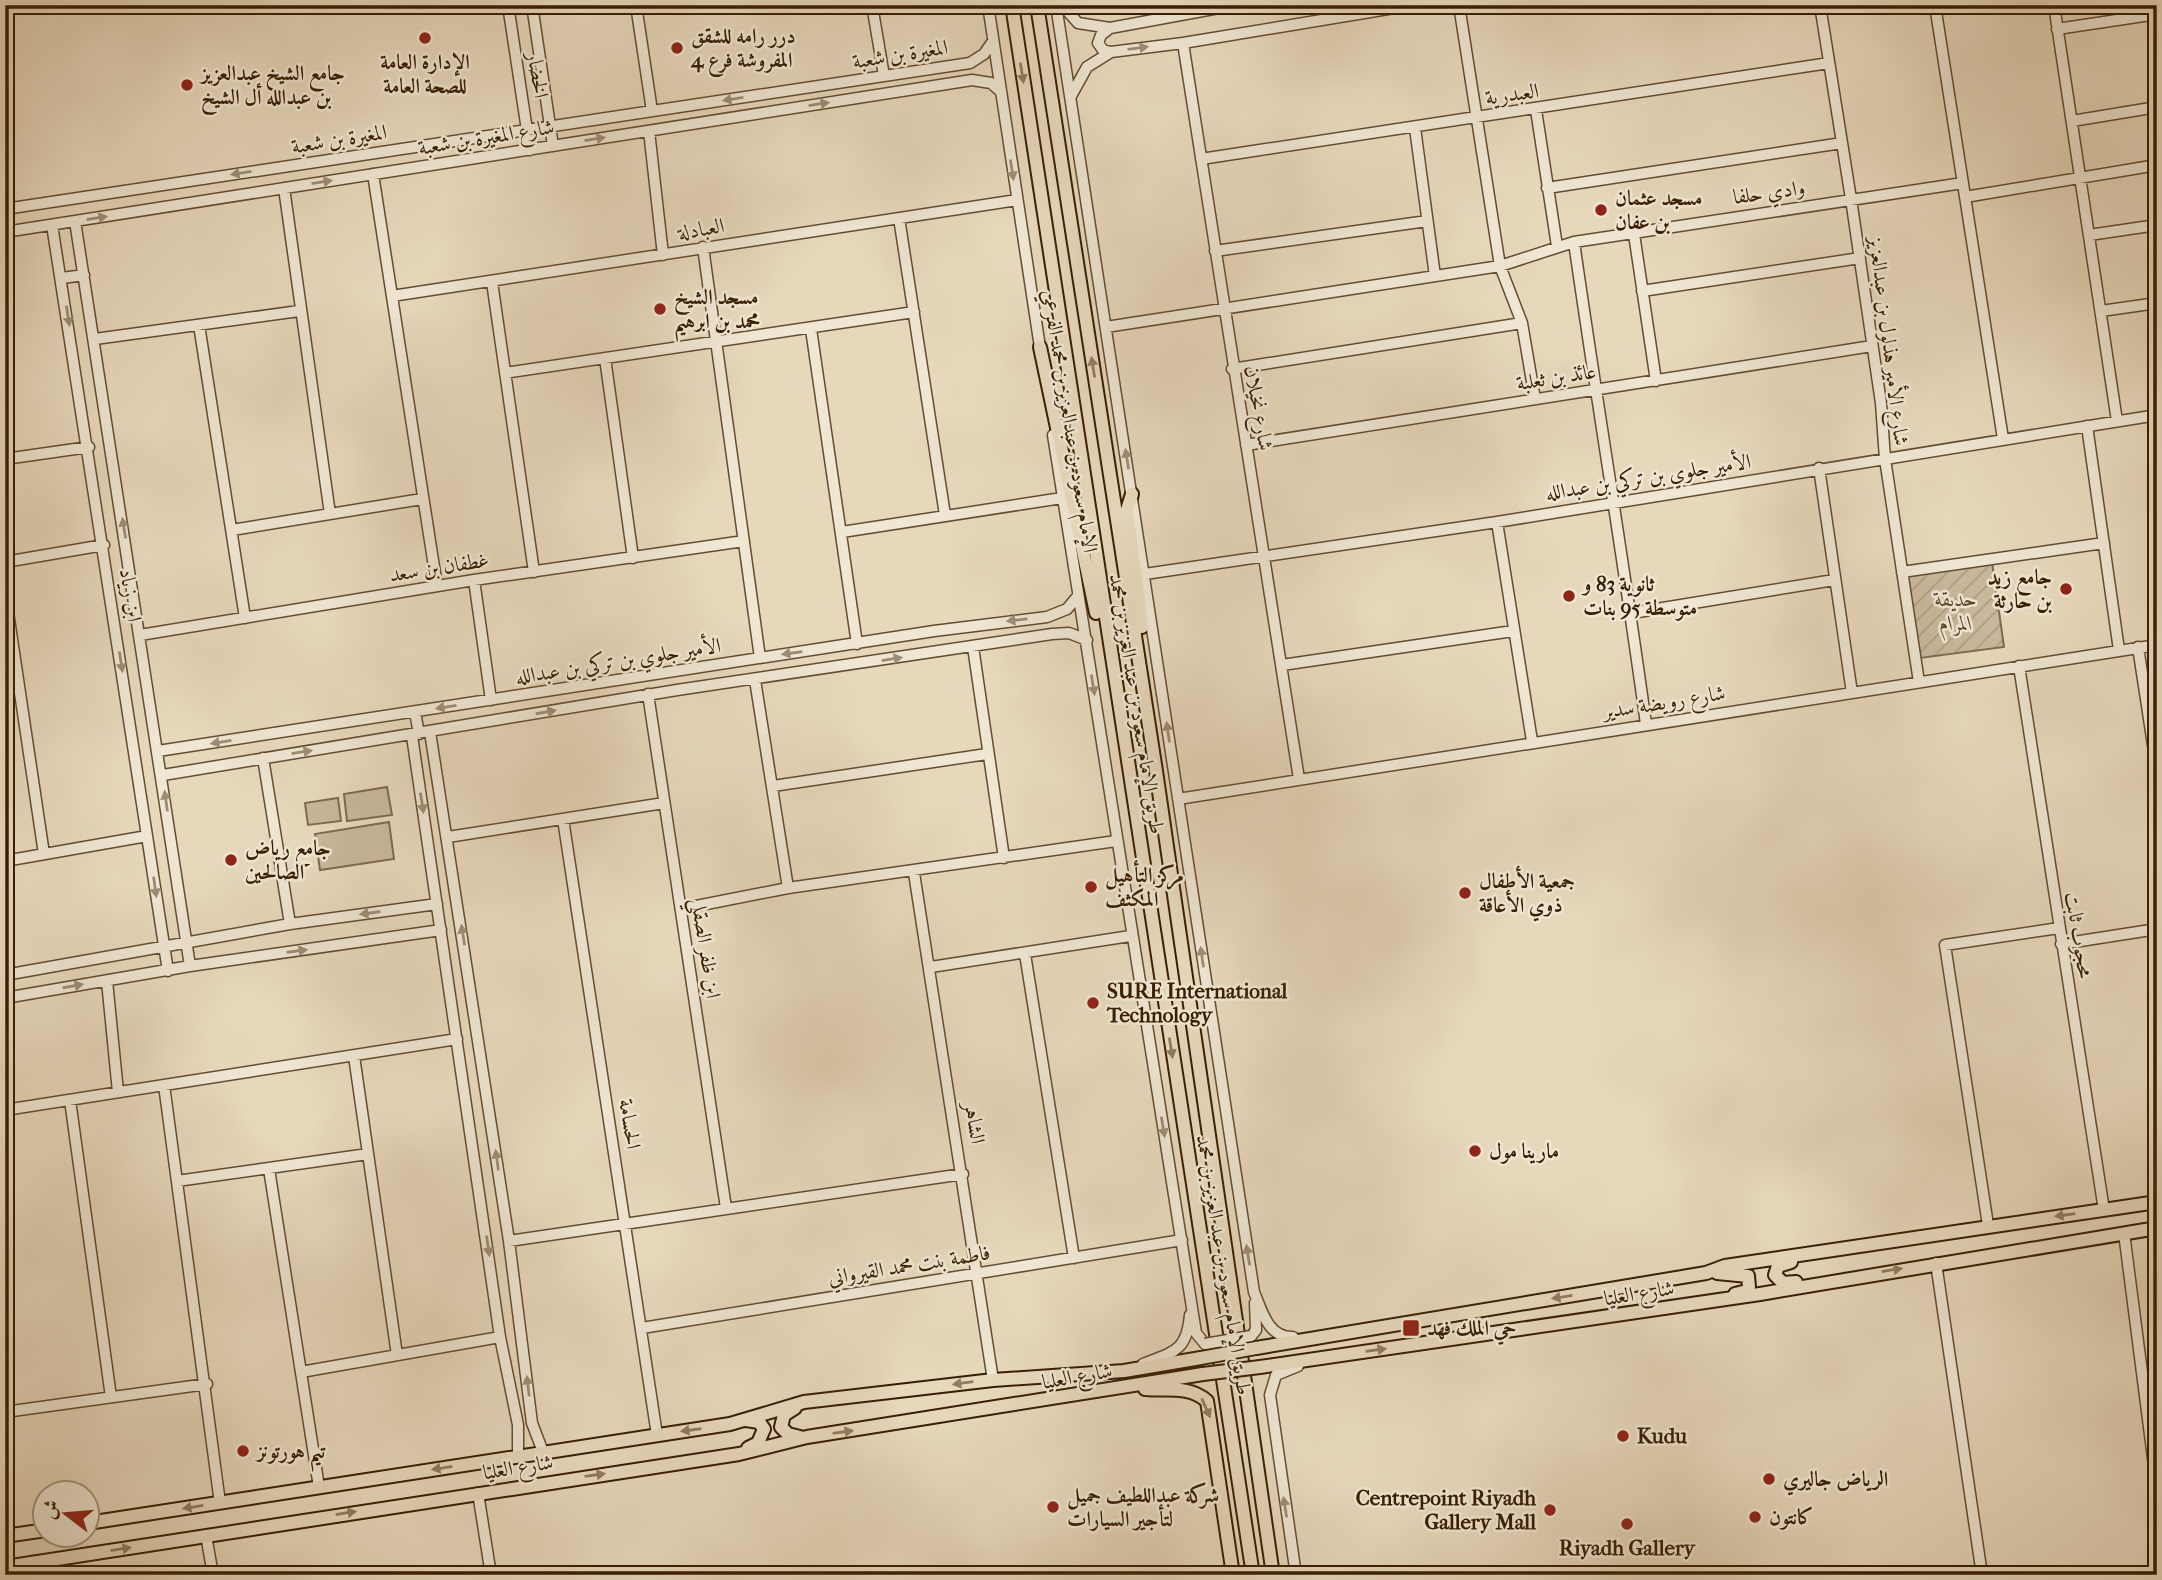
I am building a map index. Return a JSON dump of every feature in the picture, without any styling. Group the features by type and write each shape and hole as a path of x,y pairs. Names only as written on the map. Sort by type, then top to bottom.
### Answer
{"main road":[{"name":"طريق الإمام سعود بن عبد العزيز بن محمد","path":"1012,5 1252,1575"},
{"name":"طريق الإمام سعود بن عبد العزيز بن محمد","path":"1037,5 1138,655 1273,1575"},
{"path":"1040,346 1122,737"},
{"path":"1132,494 1127,510 1142,632 1138,655"},
{"name":"شارع العليا","path":"102,1521 730,1424 804,1402 993,1380 1124,1371 1201,1358 1254,1342 1332,1334 1706,1273 1725,1266 2157,1202"},
{"name":"شارع العليا","path":"5,1567 739,1454 807,1437 1203,1374 1708,1302 2157,1228"},
{"path":"1821,1252 1778,1266 1775,1275 1783,1283 1824,1281"},
{"path":"1706,1273 1742,1273 1750,1282 1746,1291 1708,1302"},
{"path":"1123,1388 1184,1389 1196,1392 1206,1401 1233,1575"},
{"path":"804,1402 784,1415 781,1427 788,1434 807,1437"},
{"path":"730,1424 751,1419 764,1429 758,1443 739,1454"},
{"path":"5,1536 32,1532"}],"street":[{"name":"الخضار","path":"508,5 530,150"},
{"name":"الخضار","path":"532,5 553,146"},
{"path":"636,5 652,111"},
{"path":"872,5 884,76"},
{"name":"الإمام سعود بن عبدالعزيز بن محمد الفرعي","path":"988,5 1077,597 1087,640 1130,936 1196,1333 1205,1343 1254,1342"},
{"path":"1059,5 1078,23 1110,28"},
{"path":"1059,5 1070,100 1254,1292 1257,1320 1254,1342"},
{"path":"1235,5 1178,10 1110,28 1101,35 1098,43 1103,50 1111,52 1183,43 1412,5"},
{"path":"1459,5 1500,266 1522,323 1535,400"},
{"name":"شارع الأمير هذلول بن عبدالعزيز","path":"1820,5 1860,258 1885,458 1919,682"},
{"path":"1936,5 2003,439"},
{"path":"2054,5 2117,421"},
{"path":"2057,29 2157,14"},
{"path":"993,41 984,54 970,63 975,69 972,80 991,83 1000,91"},
{"name":"شارع نخيلان","path":"1183,43 1232,369 1299,779"},
{"path":"1070,100 1087,67 1111,52"},
{"name":"المغيرة بن شعبة","path":"5,209 970,63"},
{"name":"العبدرية","path":"1201,159 1536,110 1829,63"},
{"name":"شارع المغيرة بن شعبة","path":"5,232 972,80"},
{"path":"2072,121 2157,107"},
{"path":"1536,110 1557,246"},
{"path":"1415,128 1435,276"},
{"path":"649,131 663,255"},
{"path":"1547,188 1842,143"},
{"path":"1965,197 2157,165"},
{"path":"373,174 437,586"},
{"name":"وادي حلفا","path":"1106,327 1224,311 1500,266 1574,242 1963,183"},
{"path":"284,188 299,311 330,514"},
{"name":"العبادلة","path":"392,296 1017,200"},
{"path":"900,218 946,515"},
{"name":"ابن زياد","path":"75,221 163,775 190,966"},
{"path":"1215,251 1427,221"},
{"name":"ابن زياد","path":"52,225 89,447 168,971"},
{"path":"2089,235 2157,225"},
{"path":"1634,234 1656,380"},
{"path":"1574,242 1612,502 1632,613 1646,724"},
{"path":"702,247 760,658"},
{"path":"1642,291 1860,258"},
{"path":"62,278 84,275"},
{"path":"492,282 534,572"},
{"path":"2101,311 2157,303"},
{"path":"95,339 299,311"},
{"path":"505,373 914,312"},
{"path":"1232,369 1522,323"},
{"path":"199,326 245,618"},
{"path":"811,328 857,644"},
{"name":"عائذ بن ثعلبة","path":"1246,445 1872,346"},
{"path":"605,358 633,558"},
{"name":"الأمير جلوي بن تركي بن عبدالله","path":"1145,573 1497,522 2117,421 2156,418"},
{"path":"2087,426 2119,650"},
{"path":"5,459 89,447"},
{"path":"1819,468 1852,693"},
{"path":"842,532 1062,498"},
{"path":"232,530 422,499"},
{"path":"1497,522 1532,741"},
{"name":"غطفان بن سعد","path":"140,635 474,580 744,541"},
{"path":"1902,572 2104,543"},
{"path":"5,562 104,545"},
{"path":"474,580 491,700"},
{"path":"1632,613 1834,580"},
{"path":"5,592 44,854"},
{"name":"الأمير جلوي بن تركي بن عبدالله","path":"158,751 675,674 760,658 1047,617 1067,609 1077,597"},
{"path":"1047,617 1060,620 1059,629 1052,634"},
{"path":"1282,665 1513,631"},
{"name":"الأمير جلوي بن تركي بن عبدالله","path":"163,775 648,694 1052,634 1069,633 1087,640"},
{"name":"شارع رويضة سدير","path":"1178,799 1532,741 2157,645"},
{"path":"973,647 986,754 1004,858"},
{"path":"2138,647 2156,766"},
{"name":"محجوب ثابت","path":"2019,666 2104,1210"},
{"path":"691,671 693,688"},
{"path":"675,674 677,690"},
{"path":"755,680 788,888"},
{"name":"ابن ظفر الصقلي","path":"648,694 726,1208"},
{"path":"415,712 415,735 441,930 500,1336 518,1425 518,1456"},
{"path":"430,732 509,1241 533,1423 543,1452"},
{"path":"773,786 986,754"},
{"path":"263,758 290,924"},
{"path":"448,837 664,803"},
{"name":"الحسامة","path":"564,819 657,1435"},
{"path":"5,861 147,836"},
{"path":"681,909 788,888 914,873 1116,841"},
{"name":"الشاهر","path":"914,873 931,967 993,1380"},
{"path":"5,975 290,924 438,904"},
{"path":"1988,1225 1945,945 2059,928"},
{"path":"2061,944 2157,929"},
{"path":"5,998 190,966 441,930"},
{"path":"931,967 1130,936"},
{"path":"1025,954 1074,1258"},
{"path":"107,981 118,1092"},
{"path":"5,1110 457,1039"},
{"path":"354,1056 397,1355"},
{"path":"164,1085 207,1384 220,1503"},
{"path":"466,1096 487,1094"},
{"path":"69,1100 111,1397"},
{"path":"177,1181 368,1154"},
{"path":"269,1169 319,1487"},
{"path":"509,1241 963,1174"},
{"path":"2124,1233 2157,1489"},
{"name":"فاطمة بنت محمد القيرواني","path":"642,1328 1182,1240"},
{"path":"1936,1263 1982,1575"},
{"path":"1254,1292 1270,1326 1283,1337 1332,1334"},
{"path":"1124,1371 1174,1352 1184,1344 1192,1297"},
{"path":"301,1372 500,1336"},
{"path":"1296,1575 1270,1395 1276,1376 1331,1356"},
{"path":"5,1412 207,1384"},
{"path":"518,1425 533,1423"},
{"path":"478,1493 491,1575"},
{"path":"206,1535 213,1575"}],"green space":[{"name":"حديقة المرام","path":"1992,562 2004,647 1920,658 1906,576"},
{"path":"387,787 392,815 347,821 344,794"},
{"path":"338,798 341,821 308,825 305,803"},
{"path":"389,822 394,859 320,870 315,834"}],"place":[{"name":"الإدارة العامة للصحة العامة","path":"425,38"},
{"name":"درر رامه للشقق المفروشة فرع 4","path":"677,48"},
{"name":"جامع الشيخ عبدالعزيز بن عبدالله أل الشيخ","path":"187,85"},
{"name":"مسجد عثمان بن عفان","path":"1601,210"},
{"name":"مسجد الشيخ محمد بن ابرهيم","path":"660,309"},
{"name":"جامع زيد بن حارثة","path":"2066,589"},
{"name":"ثانوية 83 و متوسطة 95 بنات","path":"1569,596"},
{"name":"جامع رياض الصالحين","path":"231,860"},
{"name":"مركز التأهيل المكثف","path":"1091,887"},
{"name":"جمعية الأطفال ذوي الأعاقة","path":"1465,893"},
{"name":"SURE International Technology","path":"1093,1003"},
{"name":"مارينا مول","path":"1475,1151"},
{"name":"حي الملك فهد","path":"1411,1328"},
{"name":"Kudu","path":"1623,1436"},
{"name":"تيم هورتونز","path":"243,1451"},
{"name":"الرياض جاليري","path":"1769,1479"},
{"name":"شركة عبداللطيف جميل لتأجير السيارات","path":"1053,1507"},
{"name":"Centrepoint Riyadh Gallery Mall","path":"1550,1510"},
{"name":"كانتون","path":"1755,1517"},
{"name":"Riyadh Gallery","path":"1627,1524"}]}
